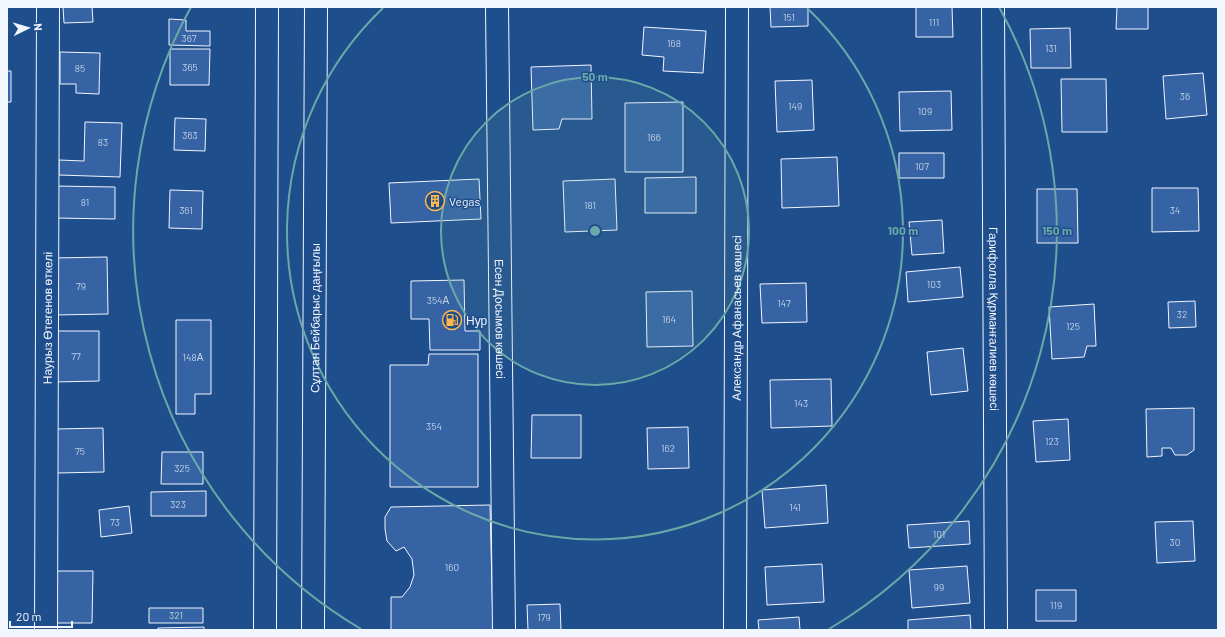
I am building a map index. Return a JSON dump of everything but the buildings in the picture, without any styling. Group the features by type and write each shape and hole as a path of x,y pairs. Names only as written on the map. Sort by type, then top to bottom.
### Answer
{"street":[{"name":"Наурыз Өтегенов өткелі","path":"46,630 48,7"},
{"path":"265,630 267,7"},
{"name":"Сұлтан Бейбарыс даңғылы","path":"313,630 316,7"},
{"name":"Есен Досымов көшесі","path":"497,7 504,630"},
{"name":"Александр Афанасьев көшесі","path":"735,630 737,7"},
{"name":"Гарифолла Құрманғалиев көшесі","path":"993,7 996,630"}],"place":[{"name":"Vegas","path":"435,201"},
{"name":"Нур","path":"452,320"}]}
